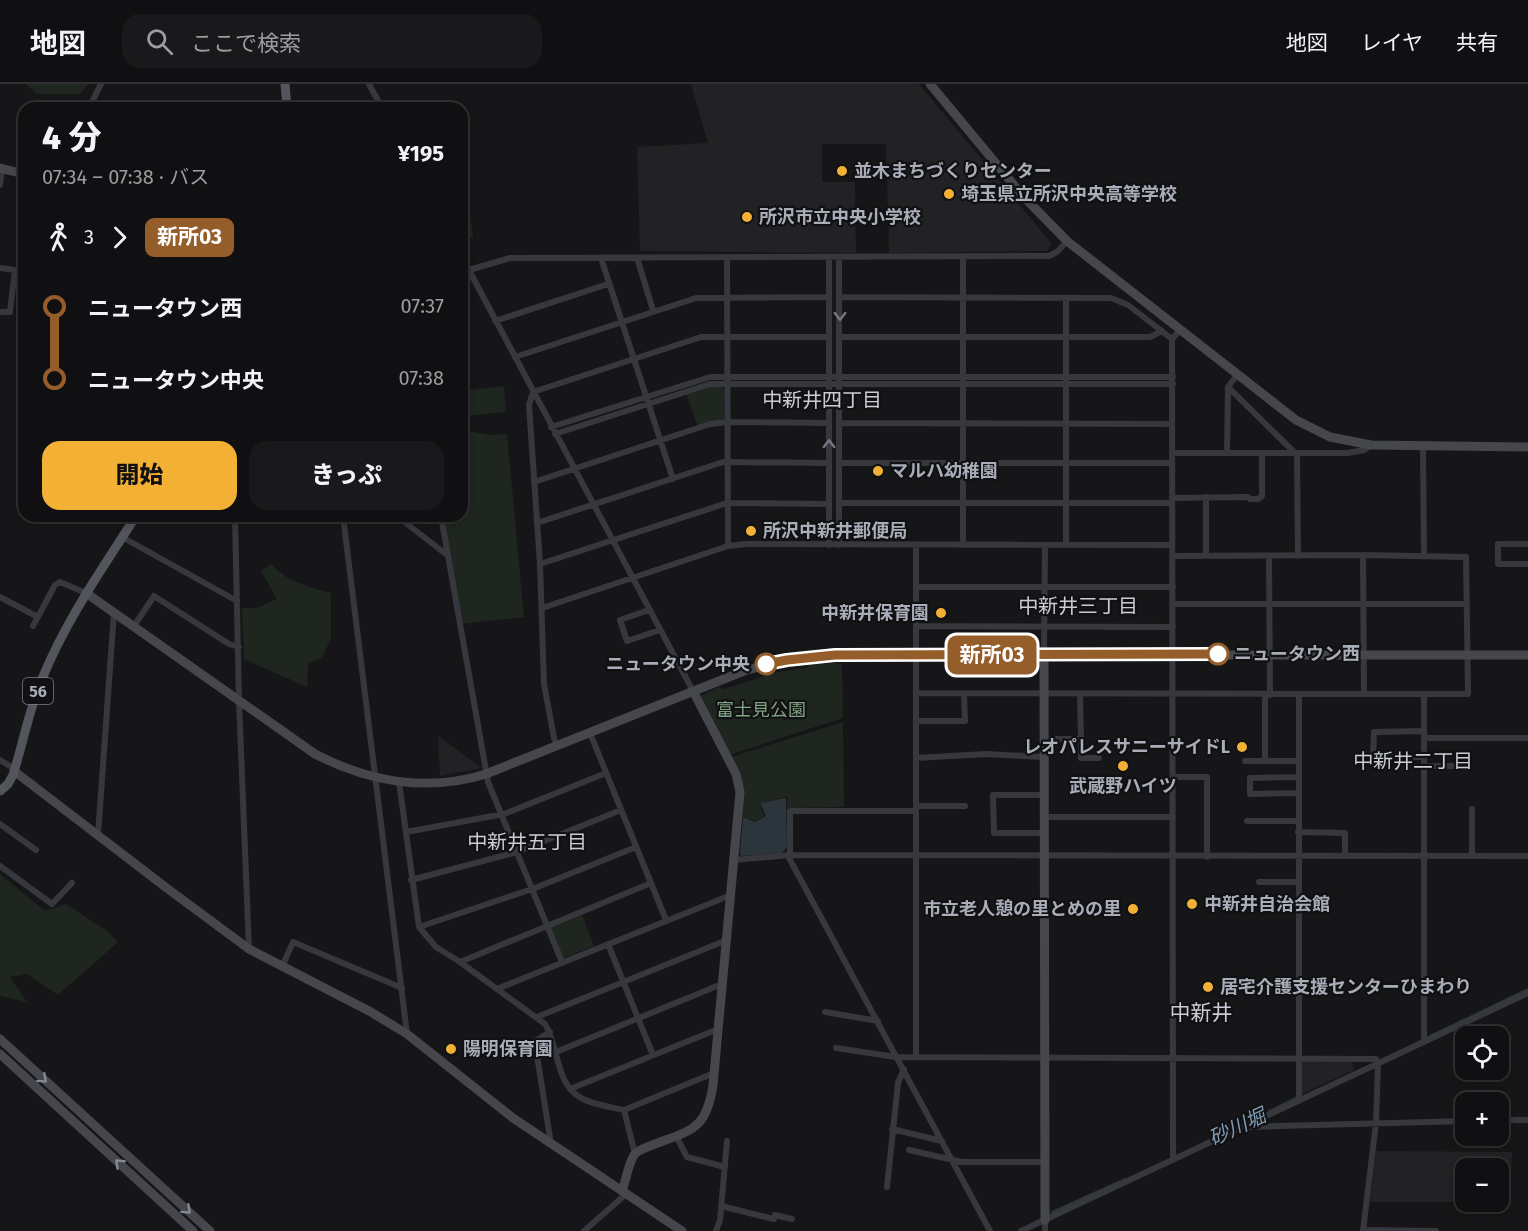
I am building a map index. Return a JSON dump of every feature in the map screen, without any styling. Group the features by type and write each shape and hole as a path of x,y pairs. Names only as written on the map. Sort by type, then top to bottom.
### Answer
{"main road":[{"path":"285,84 286,102"},
{"name":"56","path":"0,791 8,784 14,771 41,681 59,642 86,593 132,522"}],"street":[{"path":"92,102 101,84"},
{"path":"369,84 377,102"},
{"path":"930,84 1022,195 1067,241 1307,427 1330,437 1371,445 1528,447"},
{"path":"0,185 1,168 18,172"},
{"path":"635,1154 693,1128 706,1114 710,1104 740,800 739,782 469,270 510,258 1049,256 1057,252 1067,241"},
{"path":"829,257 829,545"},
{"path":"839,545 840,257"},
{"path":"963,257 963,545"},
{"path":"601,258 673,478"},
{"path":"637,258 653,310"},
{"path":"727,258 728,546"},
{"path":"0,268 15,270 10,312 0,312"},
{"path":"495,321 608,284"},
{"path":"515,357 653,310 696,298 829,297"},
{"path":"840,297 1117,300 1128,305 1172,339"},
{"path":"1066,298 1066,545"},
{"path":"1173,1160 1172,339 1180,330"},
{"path":"840,337 1150,337 1162,332"},
{"path":"532,392 701,337 829,337"},
{"path":"1227,453 1228,387 1238,375"},
{"path":"1067,381 1173,377"},
{"path":"553,431 647,400 728,380 963,380 1173,384"},
{"path":"1228,387 1296,453 1298,556"},
{"path":"532,392 529,405 540,564 544,684 557,746"},
{"path":"534,482 710,424 727,422 829,423"},
{"path":"840,423 1172,424"},
{"path":"1173,453 1347,453 1364,450 1371,445"},
{"path":"1423,447 1424,556"},
{"path":"840,503 1066,502 1248,496 1250,499 1258,499 1262,496 1262,453"},
{"path":"537,523 723,462 829,463"},
{"path":"839,463 1172,463"},
{"path":"1206,497 1206,556"},
{"path":"540,564 728,503 829,504"},
{"path":"235,522 239,701 249,949"},
{"path":"344,522 407,1034"},
{"path":"405,522 448,555"},
{"path":"442,522 488,782 562,962"},
{"path":"122,537 237,601"},
{"path":"542,608 728,546 753,544 1172,545"},
{"path":"1528,544 1498,544 1498,564 1528,564"},
{"path":"916,545 916,1057"},
{"path":"1045,545 1045,1231"},
{"path":"1363,555 1364,694"},
{"path":"916,693 1468,694 1466,557 1172,556"},
{"path":"1265,761 1269,654 1269,556"},
{"path":"33,626 55,585 60,582 65,583 86,593 114,612 315,754 375,778 399,782 442,783 486,774 744,671 787,660 835,655 1528,655"},
{"path":"916,587 1173,587"},
{"path":"134,626 154,596 229,644 239,647"},
{"path":"0,597 38,617"},
{"path":"1173,604 1467,604"},
{"path":"649,610 620,620 627,641 660,630"},
{"path":"98,835 114,612"},
{"path":"916,626 1173,627"},
{"path":"916,721 965,721 964,694"},
{"path":"1080,694 1082,758 1099,758"},
{"path":"1299,694 1299,1100"},
{"path":"1424,694 1424,1042"},
{"path":"1424,757 1373,757 1374,732 1528,738"},
{"path":"590,733 666,920"},
{"path":"1044,739 1081,739"},
{"path":"916,758 986,754 1044,757"},
{"path":"0,760 249,949 371,1012 407,1034 513,1118 682,1231"},
{"path":"1245,761 1298,761"},
{"path":"1424,766 1468,766"},
{"path":"406,832 501,815 606,773"},
{"path":"1173,777 1207,777 1207,857"},
{"path":"1298,777 1250,778 1250,794 1298,793"},
{"path":"399,782 419,927 436,947 537,1017 550,1032 563,1077 570,1089 587,1101 624,1110 714,1073"},
{"path":"1044,795 993,795 994,833 1044,833"},
{"path":"965,806 790,811 789,855 990,1231"},
{"path":"1472,809 1472,856"},
{"path":"411,880 517,852 621,810"},
{"path":"1045,817 1173,817"},
{"path":"1247,821 1298,821"},
{"path":"0,824 36,850"},
{"path":"1298,832 1345,833 1345,856"},
{"path":"419,927 531,889 636,847"},
{"path":"734,860 789,855 1528,856"},
{"path":"0,866 52,904 72,883"},
{"path":"1259,882 1299,882"},
{"path":"460,962 651,883"},
{"path":"497,989 731,895"},
{"path":"537,1017 727,940"},
{"path":"282,967 293,942 402,988"},
{"path":"608,944 653,1055"},
{"path":"556,1052 722,984"},
{"path":"1021,1231 1528,993"},
{"path":"825,1012 878,1021"},
{"path":"570,1089 718,1029"},
{"path":"550,1032 535,1043 551,1144"},
{"path":"0,1039 210,1231"},
{"path":"836,1048 916,1057 1376,1059 1378,1063 1376,1123 1363,1231 1436,1231"},
{"path":"0,1054 193,1231"},
{"path":"887,1187 898,1083 904,1069"},
{"path":"584,1231 624,1193 635,1154 624,1110"},
{"path":"1509,1120 1528,1120"},
{"path":"1243,1127 1455,1121"},
{"path":"892,1129 942,1141"},
{"path":"676,1136 687,1157 725,1167"},
{"path":"716,1231 721,1206 727,1141"},
{"path":"909,1150 953,1161 1045,1162"},
{"path":"721,1206 774,1219 775,1215 792,1219"},
{"path":"591,1225 599,1231"}],"shaded area":[{"path":"691,84 919,84 1052,244 1047,251 889,253 886,144 822,144 822,182 855,182 856,253 640,251 637,147 708,143"},
{"path":"438,736 482,768 440,776"},
{"path":"786,798 787,847 782,853 741,856 743,817 755,822 766,816 760,803"},
{"path":"1302,1061 1352,1061 1354,1070 1302,1094"},
{"path":"1376,1151 1512,1152 1510,1202 1509,1158 1455,1158 1455,1202 1370,1202"}],"green space":[{"path":"26,84 88,84 80,94 37,94"},
{"path":"468,207 473,238 468,238"},
{"path":"504,386 506,412 468,416 468,390"},
{"path":"721,386 724,389 724,418 697,425 686,393"},
{"path":"468,431 490,435 507,434 524,617 461,624 443,522 468,522"},
{"path":"272,564 291,580 331,593 331,639 322,657 308,664 307,687 244,659 242,608 257,608 277,599 261,571"},
{"name":"富士見公園","path":"842,663 843,718 729,755 700,696 719,687 724,689 777,672 806,668 809,664"},
{"path":"843,722 844,807 787,808 787,797 759,803 765,816 755,821 742,816 742,785 731,757"},
{"path":"0,874 45,911 66,904 107,931 118,942 58,995 27,974 10,977 27,1002 0,996"},
{"path":"582,915 594,946 563,958 550,928"}],"waterway":[{"name":"砂川堀","path":"1428,1037 1528,989"},
{"name":"砂川堀","path":"1269,1111 1296,1098"},
{"name":"砂川堀","path":"1052,1212 1125,1179"}],"bus line":[{"name":"新所03","path":"766,664 835,655 1218,654"}],"place":[{"name":"並木まちづくりセンター","path":"842,171"},
{"name":"埼玉県立所沢中央高等学校","path":"949,194"},
{"name":"所沢市立中央小学校","path":"747,217"},
{"name":"マルハ幼稚園","path":"878,471"},
{"name":"所沢中新井郵便局","path":"751,531"},
{"name":"中新井保育園","path":"941,613"},
{"name":"ニュータウン西","path":"1218,654"},
{"name":"ニュータウン中央","path":"766,664"},
{"name":"レオパレスサニーサイドL","path":"1242,747"},
{"name":"武蔵野ハイツ","path":"1123,766"},
{"name":"中新井自治会館","path":"1192,904"},
{"name":"市立老人憩の里とめの里","path":"1133,909"},
{"name":"居宅介護支援センターひまわり","path":"1208,987"},
{"name":"陽明保育園","path":"451,1049"}],"district":[{"name":"中新井四丁目","path":"822,400"},
{"name":"中新井三丁目","path":"1078,606"},
{"name":"中新井二丁目","path":"1413,761"},
{"name":"中新井五丁目","path":"527,842"},
{"name":"中新井","path":"1201,1013"}]}
